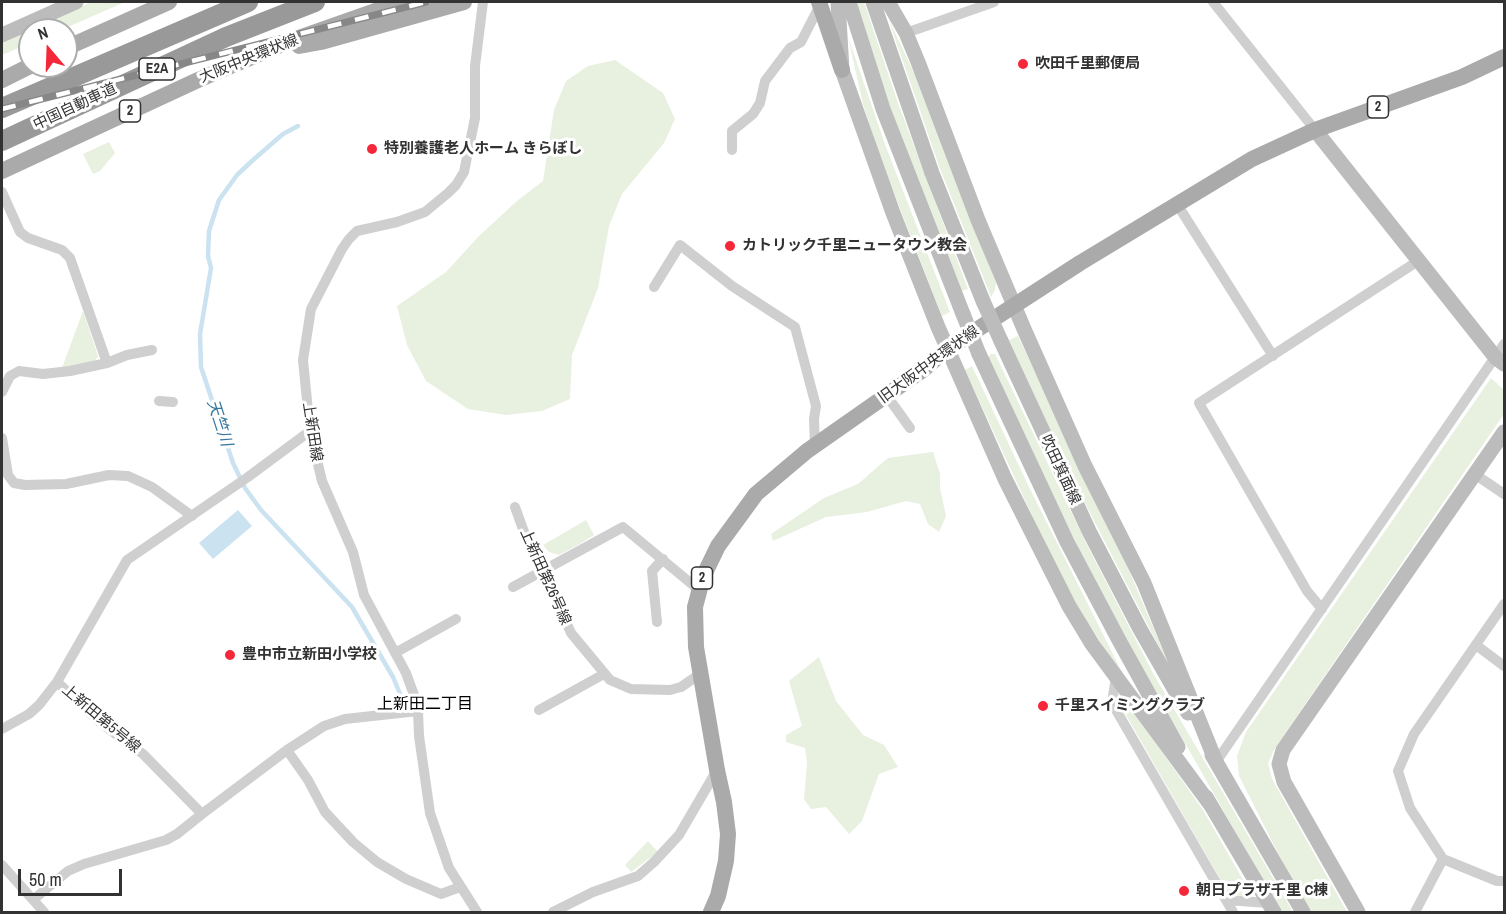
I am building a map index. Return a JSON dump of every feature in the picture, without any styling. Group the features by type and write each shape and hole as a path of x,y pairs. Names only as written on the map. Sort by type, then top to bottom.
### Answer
{"highway":[{"name":"中国自動車道","path":"2,108 248,2"},
{"name":"中国自動車道","path":"2,141 226,37 315,2"}],"main road":[{"path":"2,35 76,2"},
{"path":"78,42 169,2"},
{"name":"大阪中央環状線","path":"2,171 168,93 260,54 401,2"},
{"path":"260,54 321,42 464,2"},
{"path":"838,2 842,70"},
{"name":"吹田箕面線","path":"849,2 883,109 979,354 1067,542 1210,804 1271,908"},
{"name":"吹田箕面線","path":"873,2 932,173 983,301 1089,531 1140,629 1303,912"},
{"path":"888,2 906,33 926,80 978,220 1014,306 1085,466 1144,583 1216,762"},
{"path":"819,3 893,213 947,349 1005,479 1069,606 1092,644 1210,804"},
{"name":"旧大阪中央環状線","path":"711,912 718,896 726,861 728,834 700,674 694,620 699,590 718,546 748,503 773,478 924,369 947,349 1252,159 1315,130 1471,74 1504,57"},
{"path":"2,68 18,63"},
{"path":"2,80 18,72"},
{"path":"1315,130 1500,361"},
{"path":"1358,912 1284,782 1279,764 1283,750 1504,432"}],"street":[{"name":"上新田線","path":"477,912 444,857 428,806 418,711 406,673 362,590 356,562 322,481 310,431 303,360 311,309 342,249 357,231 404,221 425,212 448,194 464,172 474,132 475,66 483,2"},
{"path":"906,33 994,2"},
{"path":"1213,2 1315,130"},
{"path":"732,150 732,131 753,114 760,104 765,81 790,48 801,42 819,3"},
{"path":"2,192 20,232 37,242 57,247 70,258 107,363"},
{"path":"1177,204 1273,356"},
{"path":"654,287 680,245 732,286 795,327 816,406 815,446"},
{"path":"1322,609 1307,591 1199,403 1418,261"},
{"path":"1216,762 1322,609 1500,361 1504,344"},
{"path":"2,393 10,376 19,371 52,374 107,363 127,355 152,350"},
{"path":"887,396 910,428"},
{"path":"159,401 173,402"},
{"name":"上新田第5号線","path":"202,814 143,754 102,724 57,682 127,560 237,485 310,431"},
{"path":"2,445 8,475 14,483 66,484 109,475 128,476 152,487 192,516"},
{"path":"1476,475 1504,494"},
{"name":"上新田第26号線","path":"515,507 524,532 539,556 571,633 604,674 619,685 642,690 676,689 700,674"},
{"path":"513,587 623,527 699,590"},
{"path":"657,622 652,571 663,559"},
{"path":"1504,604 1414,734 1398,771 1410,808 1443,859 1504,881"},
{"path":"395,653 456,619"},
{"path":"1476,645 1504,666"},
{"path":"539,710 604,674"},
{"path":"1116,676 1113,703 1233,912"},
{"path":"2,729 29,714 57,682"},
{"path":"34,899 68,871 84,864 166,840 177,834 287,750 324,726 336,721 418,711"},
{"path":"287,750 308,780 325,812 353,842 377,862 406,879 441,894 460,887"},
{"path":"553,912 593,892 638,876 679,835 717,770"},
{"path":"1415,912 1443,859"},
{"path":"2,865 44,912"},
{"path":"1226,900 1271,908"}],"green space":[{"path":"91,2 125,2 78,23 78,18 56,18"},
{"path":"857,2 864,2 898,103 968,289 961,291 955,280 886,97"},
{"path":"888,18 923,92 996,283 991,297 939,166"},
{"path":"18,36 18,48 2,55 2,43"},
{"path":"848,37 886,147 950,312 942,316 881,160 863,104"},
{"path":"615,60 663,93 675,119 664,143 622,194 609,226 598,288 572,355 570,399 542,411 506,415 468,409 426,381 407,345 397,306 446,272 480,235 543,181 554,110 566,81 588,66"},
{"path":"109,142 115,153 100,171 93,174 83,154"},
{"path":"83,311 98,356 95,361 62,368"},
{"path":"1018,336 1124,559 1173,674 1072,478 1009,340"},
{"path":"995,354 1088,547 1154,675 1293,912 1281,912 1148,678 1081,553 997,382 987,358"},
{"path":"972,366 1028,485 1127,682 1083,616 1052,559 965,370"},
{"path":"1491,378 1504,390 1504,414 1275,748 1268,763 1272,779 1347,912 1311,912 1285,867 1239,776 1237,756 1246,732"},
{"path":"933,452 940,474 940,488 946,516 939,532 928,524 920,504 906,501 867,512 826,517 773,541 771,534 824,498 858,484 888,458"},
{"path":"586,520 594,535 578,545 559,555 549,552 543,545"},
{"path":"819,657 836,701 863,735 884,745 898,767 879,774 862,821 849,834 826,807 811,809 804,799 807,763 805,748 786,742 786,735 802,726 789,681"},
{"path":"1119,691 1203,810 1254,899 1228,893 1118,701"},
{"path":"648,841 658,852 631,872 625,865"}],"water":[{"path":"238,510 252,526 213,559 199,543"}],"waterway":[{"name":"天竺川","path":"298,126 283,134 253,160 237,175 219,200 209,231 208,256 211,268 200,334 201,367 233,463 245,488 261,510 352,607 393,677 403,701"}],"railway":[{"path":"2,109 426,2"}],"place":[{"name":"吹田千里郵便局","path":"1023,64"},
{"name":"特別養護老人ホーム きらぼし","path":"372,149"},
{"name":"カトリック千里ニュータウン教会","path":"730,246"},
{"name":"豊中市立新田小学校","path":"230,655"},
{"name":"千里スイミングクラブ","path":"1043,706"},
{"name":"朝日プラザ千里 C棟","path":"1184,891"}],"district":[{"name":"上新田二丁目","path":"425,705"}]}
